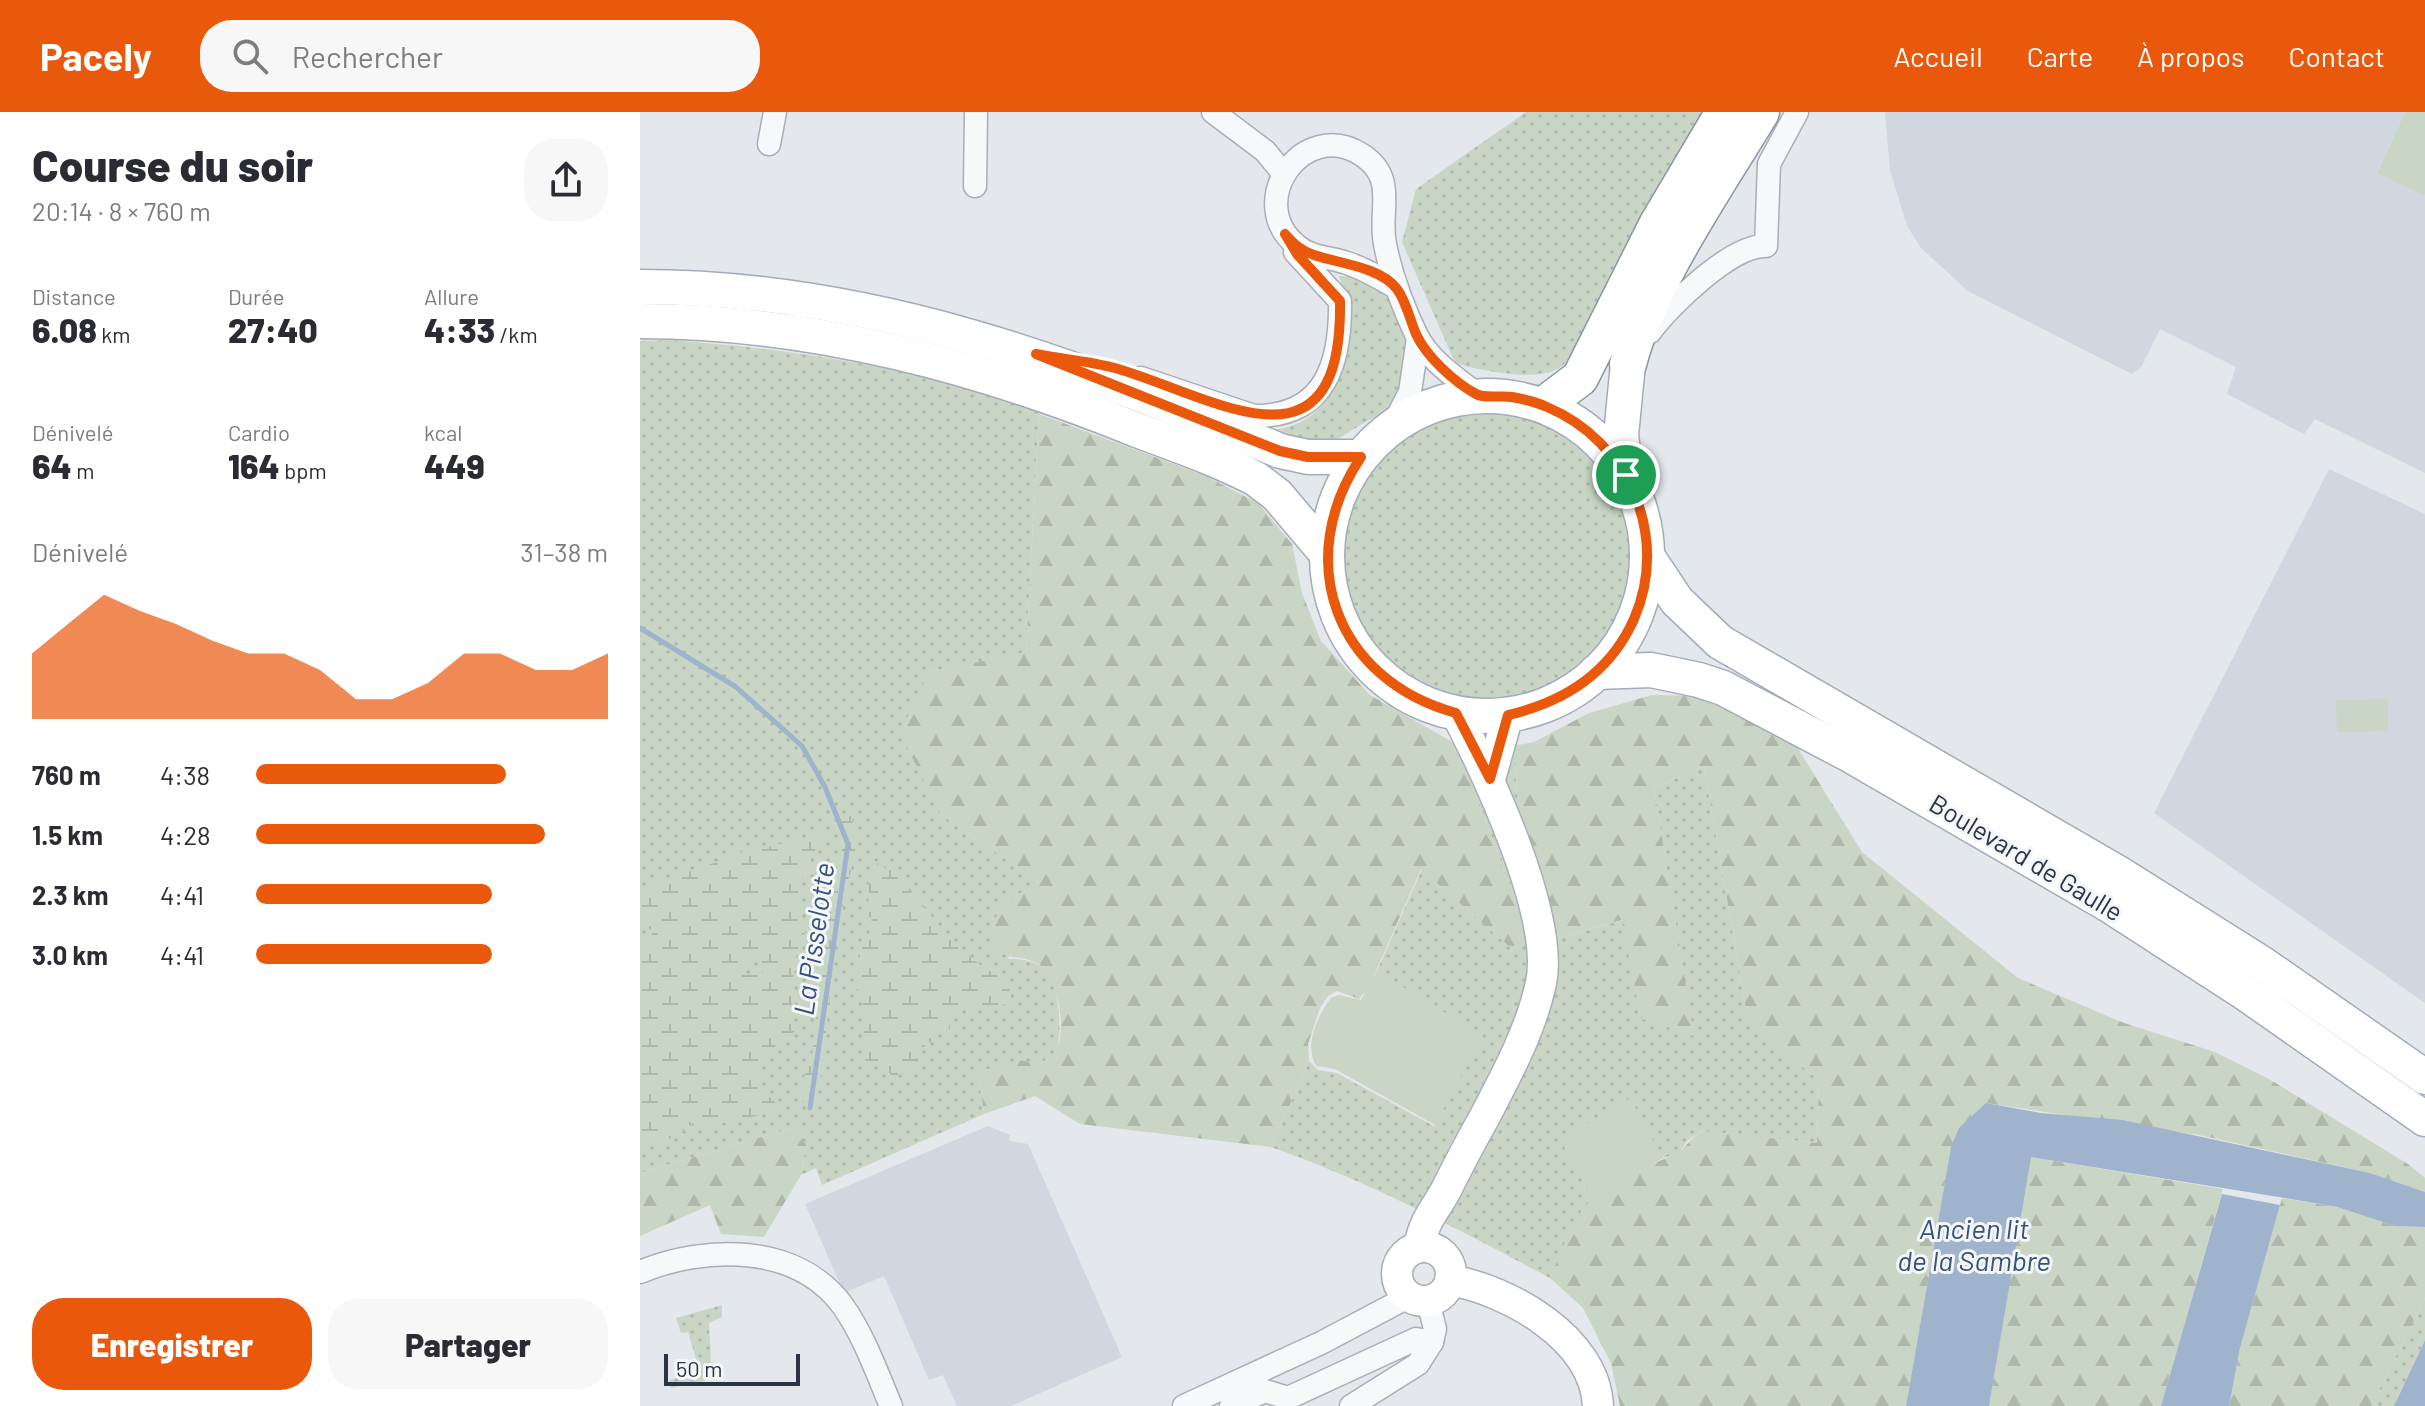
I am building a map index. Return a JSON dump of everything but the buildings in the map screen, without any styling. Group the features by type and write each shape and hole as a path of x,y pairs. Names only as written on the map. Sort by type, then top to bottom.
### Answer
{"highway":[{"path":"1544,405 1580,378 1657,225 1724,112"},
{"path":"1628,364 1641,323 1660,286 1761,112"}],"main road":[{"path":"640,287 700,287 796,298 941,328 1036,354 1280,451 1308,457 1361,457"},
{"path":"640,321 701,321 831,338 947,363 1051,395 1256,479 1285,503 1327,554"},
{"path":"1626,475 1591,433 1544,405 1511,397 1478,395 1447,400 1418,411 1392,427 1361,457 1333,513 1327,554 1328,578 1338,614 1355,647 1371,666 1410,696 1456,713 1508,715 1556,700 1596,672 1621,642 1639,607 1647,556 1645,528 1626,475 1621,435 1628,364"},
{"name":"Boulevard de Gaulle","path":"1647,556 1677,601 1720,642 2106,865 2264,965 2425,1077"},
{"name":"Boulevard de Gaulle","path":"1596,672 1651,670 1723,688 1885,775 2098,899 2245,993 2425,1119"},
{"path":"1429,1250 1424,1222 1446,1190 1503,1081 1541,982 1538,928 1527,881 1490,779 1456,713"},
{"path":"1490,779 1508,715"},
{"path":"1429,1250 1447,1261 1450,1280 1446,1290 1418,1299 1401,1289 1397,1270 1409,1252 1429,1250"},
{"path":"1450,1280 1480,1285 1558,1332 1592,1378 1598,1406"}],"street":[{"path":"769,144 775,112"},
{"path":"975,186 976,112"},
{"path":"1213,112 1265,151 1283,173"},
{"path":"1628,364 1665,312 1689,290 1741,254 1766,246 1769,164 1797,112"},
{"path":"1036,354 1114,368 1235,412 1273,416 1291,412 1315,396 1330,374 1340,301 1297,254 1285,234 1275,204 1283,173 1310,149 1335,145 1363,155 1382,177 1387,204 1384,243 1397,288 1418,338 1434,359 1478,395"},
{"path":"1285,234 1298,247 1315,256 1333,258 1367,270 1397,288"},
{"path":"1392,427 1410,392 1418,338"},
{"path":"640,1272 697,1256 728,1253 744,1253 796,1269 814,1279 842,1305 891,1406"},
{"path":"1184,1406 1418,1299 1435,1329 1432,1342 1418,1364 1351,1406"},
{"path":"1231,1406 1265,1391 1286,1402 1416,1339 1432,1342"}],"shaded area":[{"path":"1885,112 2405,112 2377,172 2425,196 2425,473 2315,419 2304,434 2227,394 2236,367 2160,329 2142,366 2132,374 1968,291 1921,248 1907,226 1890,170"},
{"path":"2329,469 2425,514 2425,1003 2154,813"},
{"path":"988,1126 1010,1135 1009,1141 1028,1144 1122,1357 1011,1406 957,1406 943,1375 929,1380 884,1276 844,1293 805,1204"}],"green space":[{"path":"1526,112 1702,112 1586,335 1562,366 1540,374 1525,375 1455,363 1402,242 1416,189"},
{"path":"2405,112 2425,112 2425,196 2377,173"},
{"path":"1339,276 1360,279 1378,289 1392,303 1408,339 1406,380 1397,399 1384,411 1335,440 1317,445 1306,444 1271,430 1296,424 1315,412 1330,394 1340,372 1347,323"},
{"path":"668,340 809,355 903,372 949,383 1039,413 1026,653 929,672 940,814 1039,882 1008,959 1033,962 1044,968 1052,978 1059,1015 1058,1046 1054,1054 1040,1064 1019,1061 978,1072 984,1114 822,1185 816,1168 801,1175 806,1146 795,1127 640,1173 640,341"},
{"path":"1473,413 1501,413 1542,423 1578,445 1598,465 1620,501 1628,528 1628,584 1620,611 1598,647 1578,667 1542,689 1529,693 1501,699 1473,699 1432,689 1396,667 1376,647 1354,611 1350,598 1344,570 1344,542 1354,501 1376,465 1396,445 1432,423 1445,419"},
{"path":"1039,414 1206,476 1258,503 1292,544 1302,593 1321,641 1370,695 1458,745 1526,930 1512,949 1421,869 1369,987 1359,999 1337,991 1328,996 1320,1008 1308,1044 1309,1061 1271,1147 1080,1124 1035,1096 984,1114 978,1072 1019,1060 1040,1064 1054,1054 1059,1043 1059,1006 1046,972 1034,962 994,949 995,922 1003,906 1039,882 940,814 900,733 929,672 1026,652"},
{"path":"1652,695 1709,696 1757,719 1797,747 1862,852 2018,978 2124,1023 2215,1052 2269,1079 2408,1164 2425,1178 2425,1192 2370,1173 2199,1135 1986,1103 1951,1147 1906,1406 1620,1406 1611,1363 1583,1308 1550,1278 1574,1224 1587,1204 1613,1184 1679,1152 1703,1131 1817,1143 1819,1080 1769,1040 1747,1015 1704,766 1654,788 1694,1036 1641,1018 1622,920 1558,938 1548,892 1519,828 1514,746 1534,742 1589,713"},
{"path":"2388,699 2388,731 2337,732 2336,700"},
{"path":"1458,745 1514,746 1519,828 1548,892 1558,938 1623,920 1641,1018 1693,1035 1654,788 1704,766 1747,1015 1769,1040 1819,1080 1817,1143 1702,1131 1687,1141 1679,1153 1663,1158 1592,1198 1550,1278 1378,1191 1271,1147 1309,1061 1318,1070 1337,1073 1434,1126 1482,1036 1377,971 1422,869 1512,949 1526,930"},
{"path":"852,815 855,851 837,934 820,1083 814,1097 802,1102 799,1091 812,1056 825,939 841,846 836,824"},
{"path":"823,833 798,888 798,913 806,929 794,963 792,1009 796,1030 760,1058 760,1088 776,1103 775,1112 709,1126 695,1122 666,1141 640,1145 640,941 650,939 653,931 640,923 640,889 734,856 733,853 740,850 741,854","holes":["751,959 761,961 763,973 747,975 744,967"]},
{"path":"878,860 886,869 895,869 931,916 961,948 992,973 1008,980 1012,1004 978,1006 956,1015 949,1021 950,1029 934,1032 934,1039 917,1052 913,1071 891,1077 886,1063 870,1063 864,1059 863,997 857,992 861,941 868,940 872,917 865,918 870,893 861,885 872,884"},
{"path":"1377,971 1483,1036 1435,1125 1335,1069 1316,1066 1312,1040 1321,1014 1331,998 1339,995 1361,1000"},
{"path":"1630,1098 1663,1158 1592,1198 1560,1139"},
{"path":"795,1127 806,1145 801,1175 764,1237 721,1234 710,1205 640,1236 640,1173"},
{"path":"2030,1157 2223,1189 2161,1406 1989,1406"},
{"path":"2282,1198 2337,1207 2395,1226 2425,1227 2425,1298 2371,1406 2229,1406 2240,1348"},
{"path":"2425,1298 2425,1340 2394,1406 2371,1406"},
{"path":"722,1305 722,1317 709,1323 711,1361 705,1381 671,1388 669,1380 695,1375 699,1369 688,1332 681,1333 676,1318"}],"water":[{"name":"Ancien lit de la Sambre","path":"1986,1103 2041,1113 2123,1120 2370,1173 2425,1192 2425,1227 2395,1226 2337,1207 2031,1157 1989,1406 1906,1406 1951,1147 1959,1128"},
{"path":"2222,1194 2280,1205 2240,1348 2229,1406 2161,1406"},
{"path":"2425,1340 2425,1406 2394,1406"}],"waterway":[{"name":"La Pisselotte","path":"640,628 736,687 802,746 825,787 848,844 810,1108"}],"route":[{"path":"1285,234 1298,247 1315,256 1333,258 1367,270 1397,288 1418,338 1434,359 1478,395 1511,397 1544,405 1569,417 1591,433 1626,475 1638,501 1645,528 1647,556 1639,607 1614,653 1577,688 1533,709 1508,715 1490,779 1456,713 1432,706 1389,683 1355,647 1343,626 1328,578 1328,533 1340,493 1361,457 1308,457 1280,451 1036,354 1114,368 1235,412 1273,416 1291,412 1315,396 1330,374 1340,301 1297,254 1285,234"}]}
